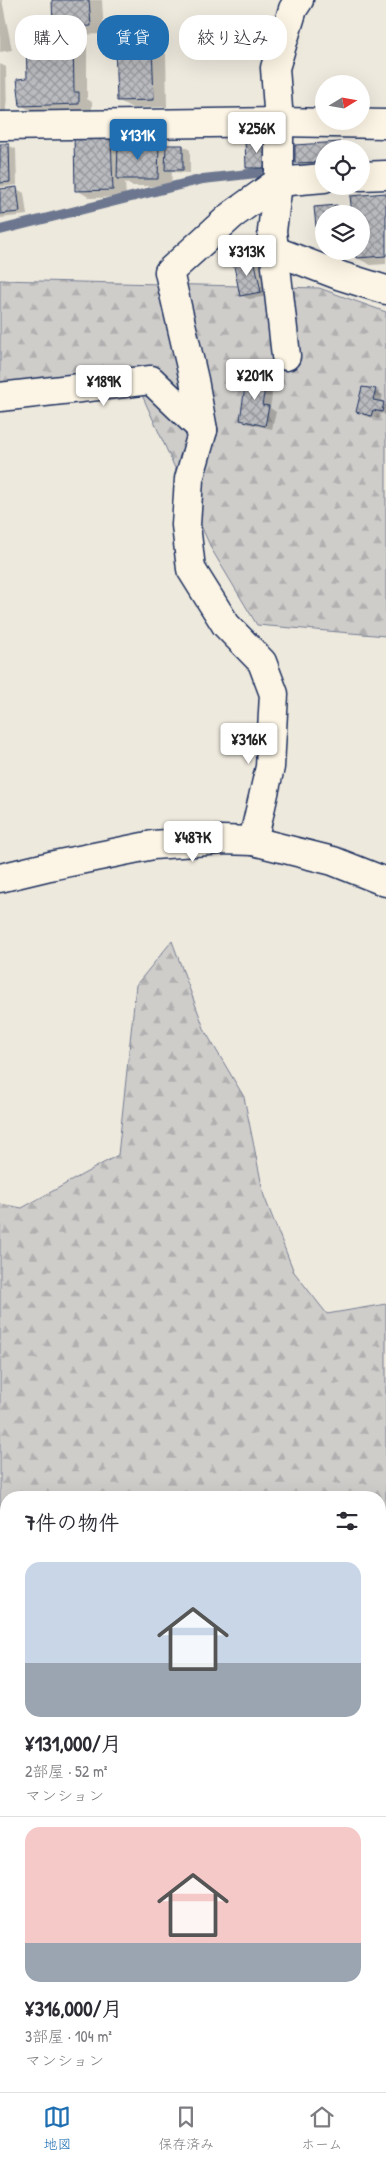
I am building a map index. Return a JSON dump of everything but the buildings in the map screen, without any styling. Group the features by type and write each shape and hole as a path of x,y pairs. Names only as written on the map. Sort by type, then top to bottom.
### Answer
{"street":[{"path":"286,356 272,232 278,182 279,122 275,68 294,9 299,0"},
{"path":"0,126 279,122 386,124"},
{"path":"370,176 386,175"},
{"path":"252,842 270,768 274,694 262,662 226,624 191,569 186,525 189,479 203,430 194,380 169,272 232,215 278,182 315,179"},
{"path":"274,250 342,276 386,290"},
{"path":"0,397 151,380 203,430"},
{"path":"0,878 153,845 220,840 252,842 333,861 386,882"}],"green space":[{"path":"0,280 319,288 386,312 386,636 257,625 212,550 142,395 0,389"},
{"path":"172,941 205,1031 244,1097 264,1196 294,1272 327,1314 386,1304 386,1491 0,1491 0,1204 22,1208 118,1155 136,985"}],"waterway":[{"path":"0,230 203,179 266,172"}]}
